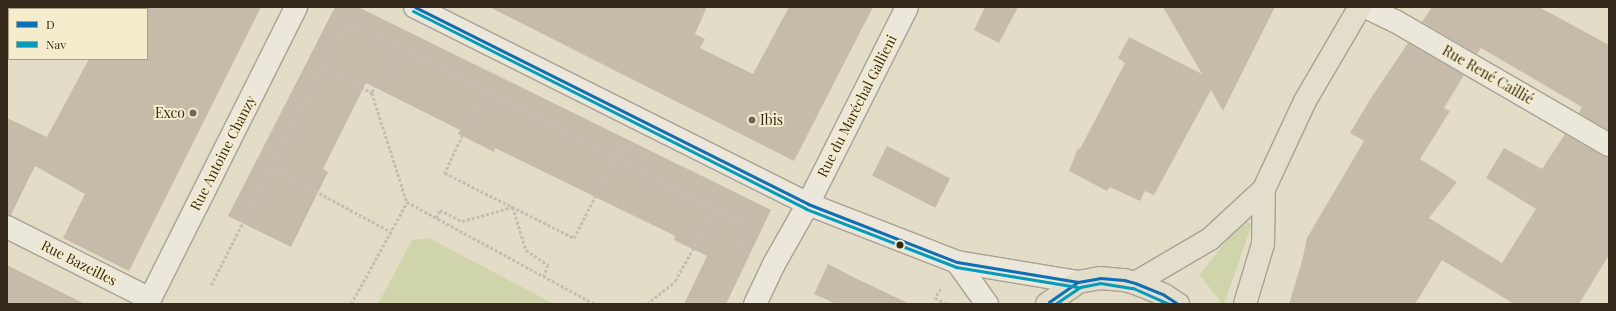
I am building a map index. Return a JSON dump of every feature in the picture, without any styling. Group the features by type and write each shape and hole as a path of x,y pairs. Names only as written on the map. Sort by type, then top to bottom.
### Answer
{"main road":[{"path":"1135,282 1210,239 1264,189 1305,100 1360,7"},
{"path":"1244,304 1263,244 1264,189"},
{"path":"1048,304 1078,282 1100,278 1135,282 1164,294 1178,304"}],"street":[{"name":"Rue Antoine Chanzy","path":"150,299 296,7"},
{"path":"414,7 808,204 958,262 1078,282"},
{"name":"Rue du Maréchal Gallieni","path":"755,304 774,264 808,204 907,7"},
{"name":"Rue René Caillié","path":"1366,7 1395,21 1609,145"},
{"name":"Rue Bazeilles","path":"7,228 150,299"},
{"path":"958,262 986,304"}],"path":[{"path":"210,285 339,34 352,24 369,30 749,226 739,247"},
{"path":"395,44 372,93 407,202 595,304"},
{"path":"322,66 372,93"},
{"path":"484,90 445,172 574,238 616,158 621,145 651,160"},
{"path":"271,167 391,232"},
{"path":"351,304 407,202"},
{"path":"436,218 440,210 462,221 513,207"},
{"path":"513,207 526,250 548,265 544,276"},
{"path":"647,304 675,281 715,209"}],"green space":[{"path":"1242,220 1252,224 1224,304 1222,304 1200,275"},
{"path":"429,238 554,304 378,304 412,240"}],"building":[{"path":"261,7 129,271 63,238 85,194 35,166 11,215 7,215 7,118 47,137 88,60 148,60 147,8"},
{"path":"335,7 358,7 771,210 726,304 684,304 707,256 674,240 675,236 495,148 494,152 458,134 460,130 366,83 323,169 328,172 291,247 228,216"},
{"path":"489,7 707,7 695,34 705,39 700,48 753,74 789,7 873,7 794,161"},
{"path":"985,7 1018,7 999,43 974,30"},
{"path":"1163,7 1275,7 1223,111 1211,90 1154,195 1145,191 1140,201 1110,187 1107,191 1069,171 1078,148 1080,149 1125,63 1118,58 1129,37 1202,74"},
{"path":"1432,7 1539,7 1609,45 1609,131 1579,113 1582,107 1481,48 1477,54 1422,22"},
{"path":"1408,43 1464,75 1444,108 1450,111 1420,159 1457,182 1429,218 1502,263 1536,209 1486,178 1504,148 1542,169 1565,134 1603,156 1609,157 1609,255 1579,304 1514,304 1442,260 1415,304 1289,304 1302,261 1307,238 1364,141 1350,133 1371,98"},
{"path":"887,146 950,178 935,208 872,175"},
{"path":"828,264 910,304 836,304 814,294"},
{"path":"7,265 85,304 7,304"}],"transit line":[{"name":"D","path":"415,7 808,204 957,262 1078,282"},
{"name":"Nav","path":"413,11 806,209 956,267 1077,287"},
{"name":"D","path":"1049,302 1078,282 1100,278 1124,280 1135,283 1164,295 1178,304"},
{"name":"Nav","path":"1055,304 1080,287 1100,283 1133,288 1169,304"}],"place":[{"name":"Exco","path":"193,113"},
{"name":"Ibis","path":"752,120"}]}
